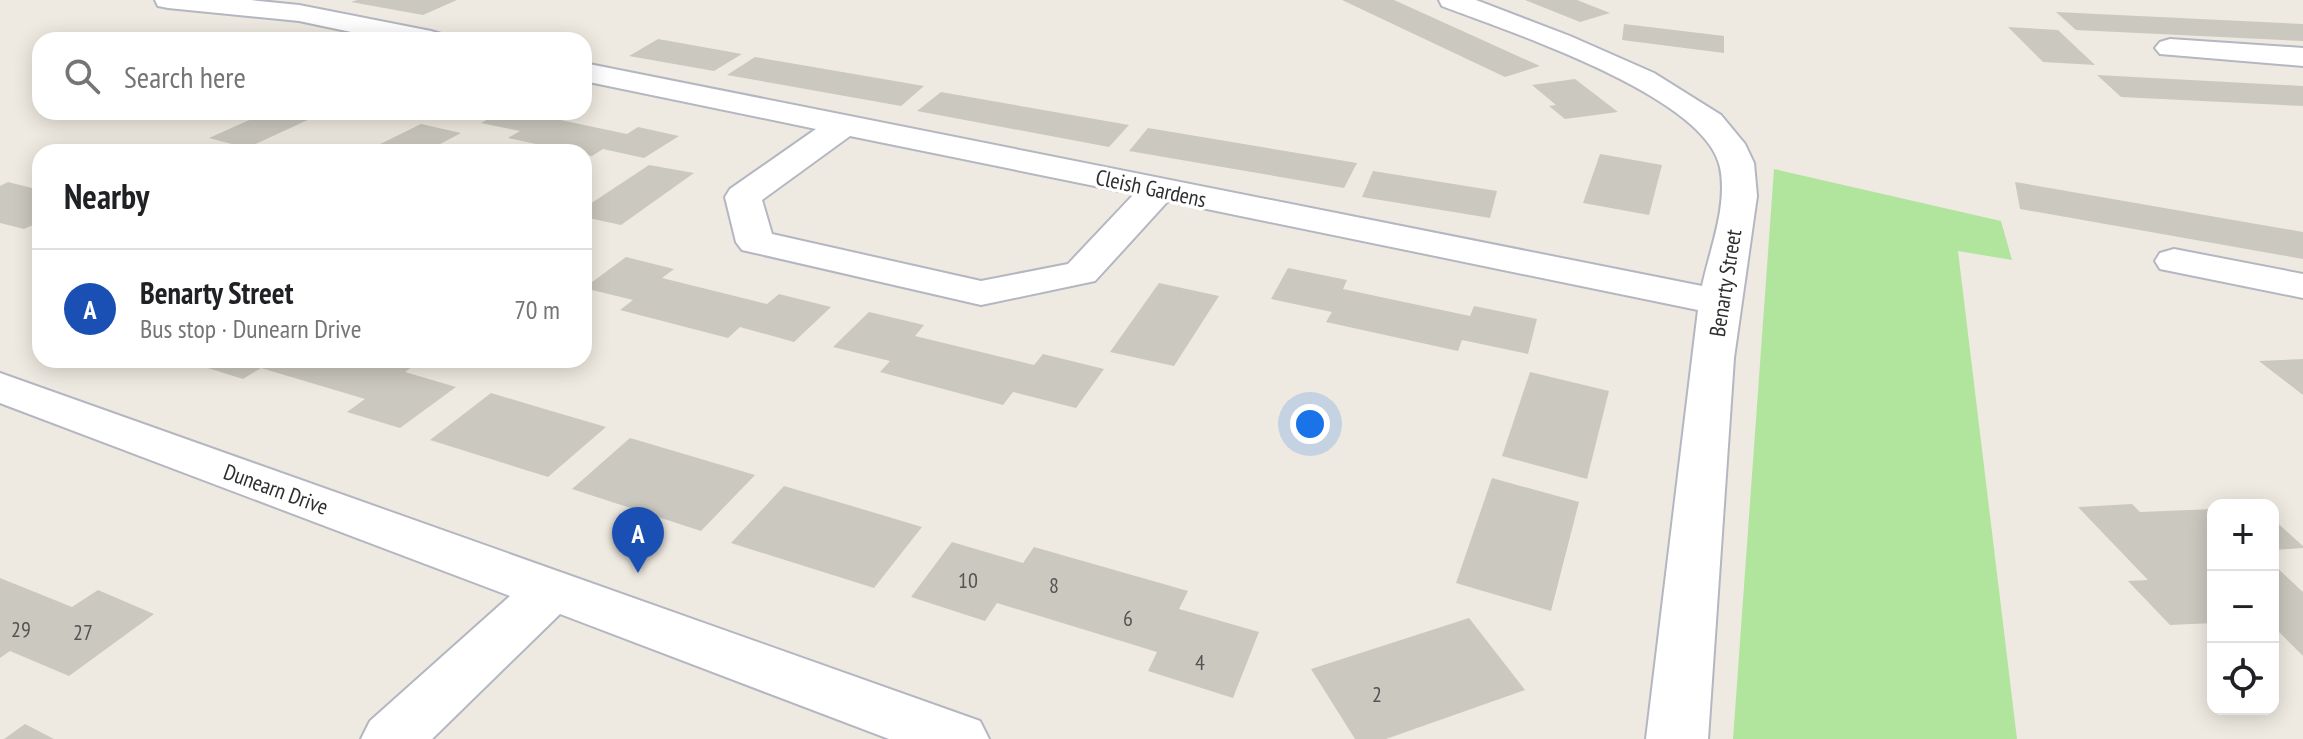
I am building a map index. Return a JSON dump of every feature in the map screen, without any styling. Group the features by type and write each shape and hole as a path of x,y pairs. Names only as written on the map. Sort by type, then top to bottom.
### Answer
{"street":[{"path":"168,0 299,13 392,32"},
{"name":"Benarty Street","path":"1452,0 1651,82 1708,118 1728,143 1739,169 1739,196 1719,302 1677,739"},
{"path":"2170,48 2303,57"},
{"name":"Cleish Gardens","path":"592,74 1719,302"},
{"path":"843,125 743,197 755,242 981,293 1081,273 1158,190"},
{"path":"2174,261 2303,286"},
{"name":"Dunearn Drive","path":"0,387 958,739"},
{"path":"392,739 551,590"}],"green space":[{"path":"1774,169 2001,221 2012,260 1958,251 2017,739 1733,739"}],"building":[{"path":"457,0 423,15 351,2"},
{"path":"1342,0 1394,0 1540,66 1505,77"},
{"path":"1525,0 1577,0 1610,13 1580,22"},
{"path":"2056,12 2303,24 2303,41 2076,30"},
{"path":"1624,24 1724,36 1724,53 1622,40"},
{"path":"2008,27 2058,30 2095,65 2043,62"},
{"path":"658,39 742,54 714,71 629,56"},
{"path":"755,57 924,86 901,106 727,75"},
{"path":"2097,75 2303,86 2303,106 2121,97"},
{"path":"1575,79 1618,112 1565,119 1549,106 1556,105 1532,85"},
{"path":"941,92 1129,125 1109,147 917,111"},
{"path":"249,120 308,120 256,144 232,144 209,138"},
{"path":"486,120 560,120 627,134 638,127 679,136 644,158 603,149 592,156 592,144 536,144 508,138 520,131 481,123"},
{"path":"421,124 461,133 440,144 380,144"},
{"path":"1148,128 1357,163 1344,188 1129,151"},
{"path":"1600,154 1662,165 1649,215 1583,203"},
{"path":"649,165 694,173 621,225 592,219 592,203"},
{"path":"1373,171 1497,191 1490,218 1362,197"},
{"path":"8,182 32,188 32,226 24,229 0,223 0,186"},
{"path":"2015,182 2303,232 2303,259 2020,209"},
{"path":"626,257 674,269 662,278 767,304 779,294 831,307 794,342 740,327 728,338 620,310 633,300 592,290 592,282"},
{"path":"1288,268 1347,280 1343,289 1470,316 1474,306 1537,319 1528,354 1462,340 1458,351 1326,322 1332,312 1271,299"},
{"path":"1159,283 1219,296 1174,366 1110,352"},
{"path":"869,312 924,325 915,336 1034,365 1043,354 1104,369 1076,408 1013,392 1003,405 880,372 890,361 833,347"},
{"path":"2303,359 2303,395 2259,361"},
{"path":"208,368 261,368 243,379"},
{"path":"261,368 411,368 405,372 456,387 400,428 347,412 365,399"},
{"path":"1530,372 1609,391 1587,479 1502,456"},
{"path":"491,393 606,427 548,477 430,440"},
{"path":"630,438 755,475 701,531 572,489"},
{"path":"1492,478 1579,502 1551,611 1456,583"},
{"path":"784,486 922,527 874,588 731,543"},
{"path":"2132,504 2140,512 2207,509 2207,623 2170,625 2128,581 2148,580 2078,507"},
{"path":"2279,524 2303,546 2279,550"},
{"path":"952,542 1023,563 1034,547 1188,591 1179,609 1259,632 1233,698 1148,671 1157,652 997,603 985,621 911,597"},
{"path":"2279,570 2303,592 2303,656 2279,632"},
{"path":"0,578 72,607 98,590 154,614 69,676 10,651 0,658"},
{"path":"1469,618 1525,690 1386,739 1355,739 1311,669"},
{"path":"25,724 54,739 4,739"}],"place":[{"name":"Benarty Street","path":"638,573"}]}
